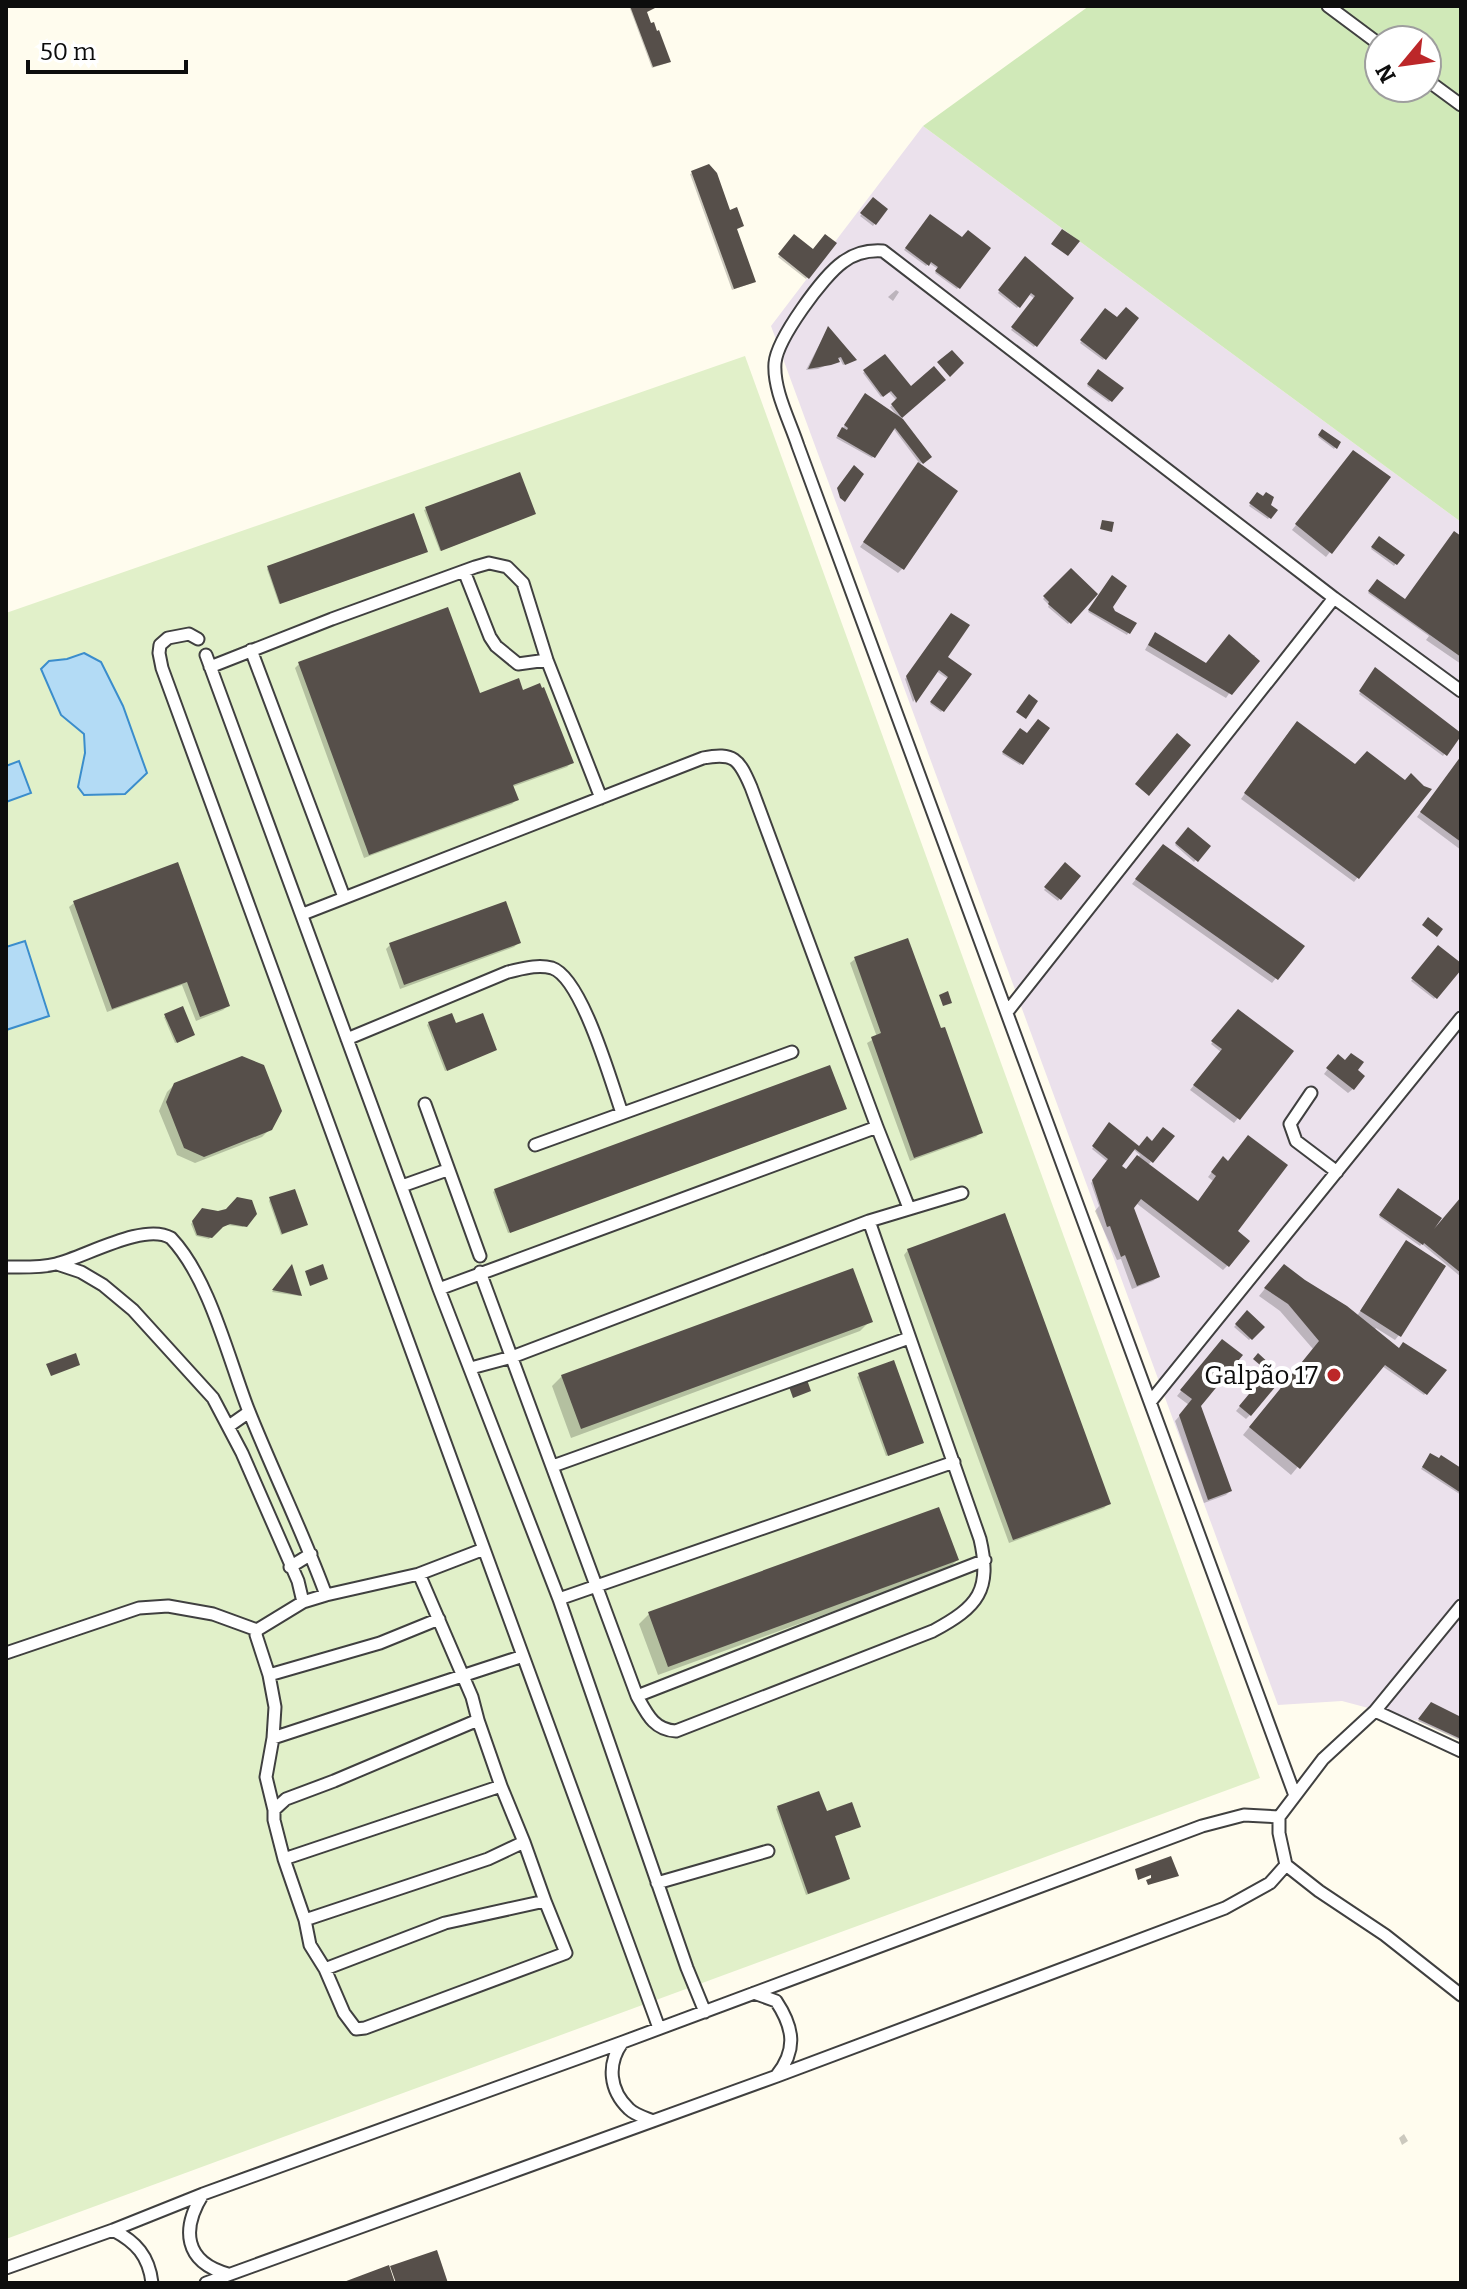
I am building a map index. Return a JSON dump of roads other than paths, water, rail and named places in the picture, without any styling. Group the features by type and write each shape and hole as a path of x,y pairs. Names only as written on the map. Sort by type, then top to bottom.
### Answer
{"lane":[{"path":"1328,6 1363,32"},
{"path":"1443,92 1461,105"},
{"path":"1294,1793 779,391 775,362 790,329 813,293 842,262 862,253 883,251 1334,598 1461,691"},
{"path":"601,798 547,660 523,583 507,567 489,563 251,650 208,661 439,1289 559,1599 705,2012"},
{"path":"464,571 496,646 518,664 547,660"},
{"path":"1007,1012 1334,598"},
{"path":"198,639 189,634 168,638 160,645 162,668 659,2028"},
{"path":"251,650 344,897"},
{"path":"303,914 703,758 723,756 739,762 757,801 909,1208"},
{"path":"347,1039 508,972 532,966 550,968 560,973 572,986 587,1016 622,1113"},
{"path":"1151,1401 1461,1018"},
{"path":"535,1145 792,1052"},
{"path":"1311,1093 1290,1124 1296,1141 1337,1172"},
{"path":"425,1104 480,1256"},
{"path":"439,1289 877,1127"},
{"path":"402,1186 447,1170"},
{"path":"471,1368 512,1357 869,1221 962,1193"},
{"path":"480,1272 637,1696 657,1726 676,1731 933,1631 967,1610 986,1580 985,1560 954,1462 869,1221"},
{"path":"6,1267 57,1264 147,1234 171,1238 194,1269 249,1412 326,1595"},
{"path":"57,1264 81,1272 103,1285 133,1310 205,1388 229,1426 298,1581 303,1602"},
{"path":"553,1466 909,1338"},
{"path":"229,1426 249,1412"},
{"path":"559,1599 954,1462"},
{"path":"257,1630 303,1602 419,1574 484,1549"},
{"path":"290,1567 311,1554"},
{"path":"637,1696 985,1560"},
{"path":"257,1630 275,1707 266,1777 284,1859 305,1920 310,1945 350,2023 356,2029 365,2028 566,1953 501,1786 463,1676 419,1574"},
{"path":"6,1653 139,1608 168,1606 213,1614 257,1630"},
{"path":"1461,1606 1375,1711 1323,1759 1294,1793 1279,1817 1286,1865 1310,1885 1385,1935 1461,1995"},
{"path":"269,1675 380,1643 439,1619"},
{"path":"273,1738 523,1656"},
{"path":"1375,1711 1461,1751"},
{"path":"274,1810 286,1799 478,1720"},
{"path":"284,1859 501,1786"},
{"path":"6,2268 1202,1826 1244,1815 1279,1817"},
{"path":"305,1920 488,1859 524,1842"},
{"path":"657,1883 768,1851"},
{"path":"206,2283 777,2076 1225,1908 1270,1883 1286,1865"},
{"path":"325,1969 445,1923 545,1901"},
{"path":"754,1993 776,2001 792,2031 792,2048 787,2063 777,2076"},
{"path":"623,2042 615,2053 611,2068 613,2083 631,2111 653,2121"},
{"path":"203,2194 191,2214 188,2235 195,2253 205,2265 228,2274"},
{"path":"113,2230 132,2240 151,2273 152,2283"}],"water":[{"path":"84,653 101,662 123,706 147,773 125,794 84,795 78,787 85,753 84,734 61,715 41,669 49,661"},
{"path":"19,761 31,793 6,802 6,766"},
{"path":"25,941 49,1016 6,1030 6,947"}],"place":[{"name":"Galpão 17","path":"1334,1375"}]}
